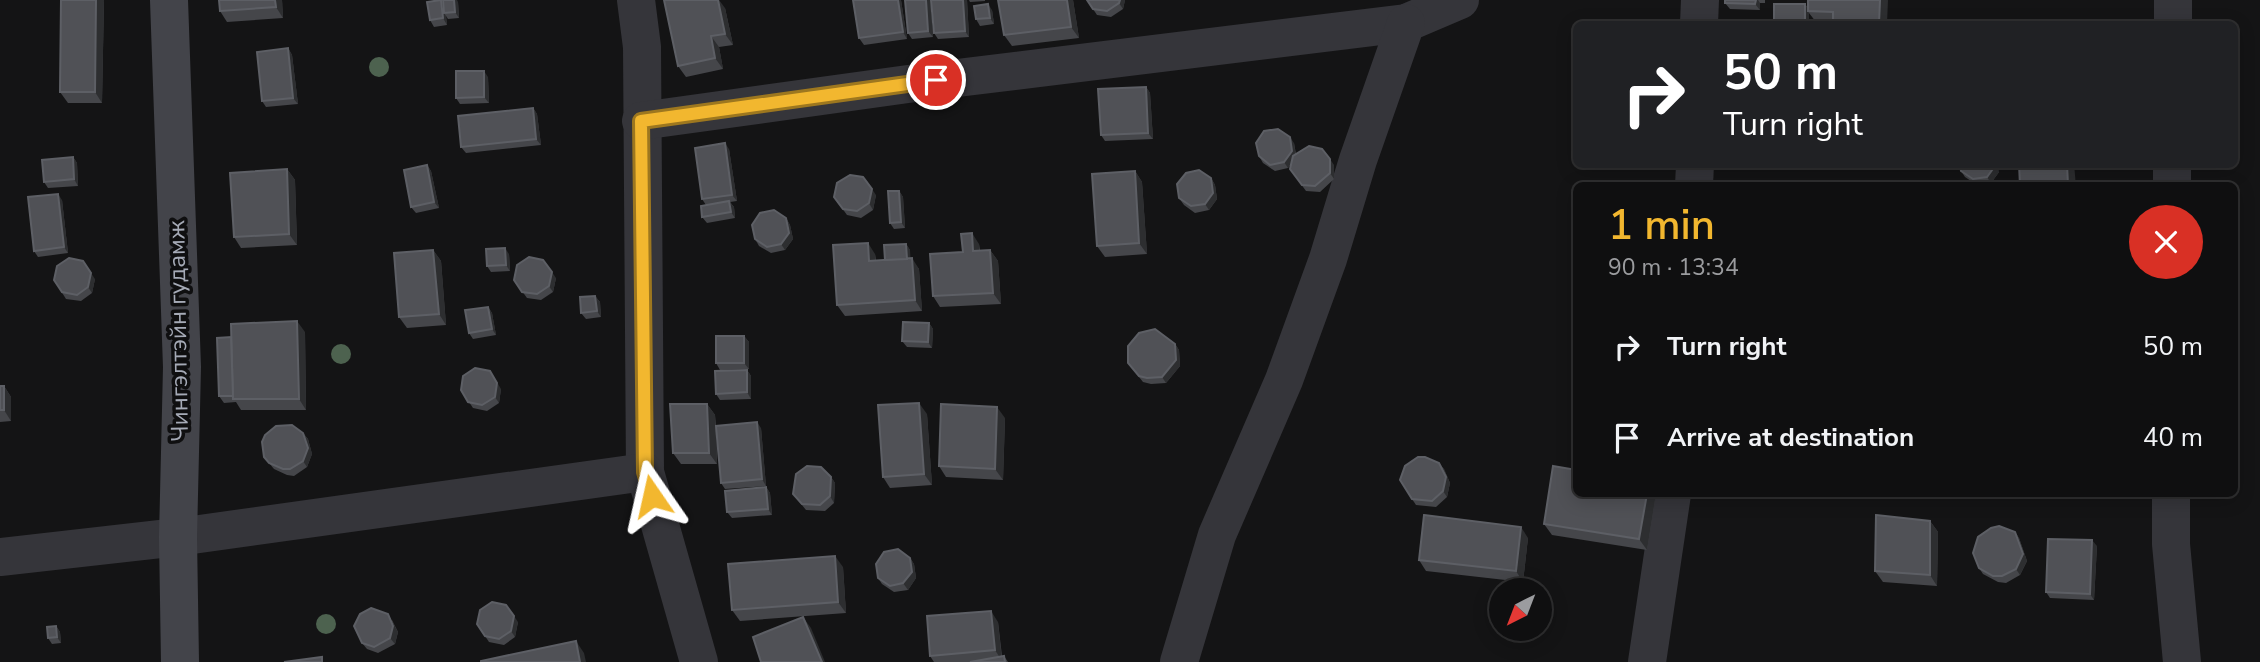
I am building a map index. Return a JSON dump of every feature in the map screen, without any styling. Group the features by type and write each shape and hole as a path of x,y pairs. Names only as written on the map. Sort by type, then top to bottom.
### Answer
{"main road":[{"name":"Чингэлтэйн гудамж","path":"169,0 182,367 178,537 180,662"}],"street":[{"path":"636,0 642,47 645,472 699,662"},
{"path":"641,121 908,84 1406,23 1460,0"},
{"path":"1699,21 1700,0"},
{"path":"2173,0 2173,21"},
{"path":"1179,662 1217,535 1284,380 1324,271 1357,160 1406,23"},
{"path":"0,557 178,537 645,472"},
{"path":"1647,662 1672,497"},
{"path":"2171,497 2171,544 2182,662"}],"building":[{"path":"61,0 96,0 95,92 60,92"},
{"path":"219,0 275,0 276,7 220,11"},
{"path":"441,0 443,18 430,20 427,2"},
{"path":"443,0 454,0 455,12 444,13"},
{"path":"664,0 718,0 725,34 711,36 715,58 678,66"},
{"path":"853,0 898,0 903,32 859,38"},
{"path":"905,0 926,0 928,31 908,33"},
{"path":"931,0 963,0 965,31 934,33"},
{"path":"998,0 1067,0 1071,27 1004,35"},
{"path":"1087,0 1120,0 1107,11 1093,9"},
{"path":"1725,0 1756,0 1755,4 1725,3"},
{"path":"1808,0 1880,0 1879,21 1833,21 1833,12 1808,11"},
{"path":"988,4 990,18 976,19 974,6"},
{"path":"1774,4 1805,4 1805,21 1774,21"},
{"path":"288,48 293,98 262,101 257,52"},
{"path":"456,71 484,71 484,97 456,98"},
{"path":"1146,87 1148,133 1101,135 1098,89"},
{"path":"533,108 536,139 461,147 458,116"},
{"path":"1278,129 1290,137 1292,151 1284,162 1270,165 1259,156 1256,143 1264,131"},
{"path":"725,143 732,195 702,199 695,148"},
{"path":"1309,146 1322,149 1330,159 1330,173 1315,186 1302,185 1290,169 1293,156"},
{"path":"73,157 74,179 44,182 42,160"},
{"path":"427,165 434,202 411,207 404,170"},
{"path":"1961,168 1994,168 1987,177 1973,179"},
{"path":"2019,168 2067,168 2068,182 2020,182"},
{"path":"287,169 289,234 234,237 230,173"},
{"path":"1199,170 1211,178 1213,193 1205,204 1191,206 1179,198 1177,184 1186,173"},
{"path":"1135,171 1139,243 1097,246 1092,174"},
{"path":"850,175 863,177 872,189 869,203 857,211 843,209 834,197 837,183"},
{"path":"888,191 899,191 901,222 890,223"},
{"path":"58,194 64,247 34,251 28,197"},
{"path":"729,201 731,212 702,217 701,206"},
{"path":"774,210 786,218 789,233 781,244 767,247 755,239 752,225 760,213"},
{"path":"972,233 973,251 990,250 993,293 933,296 930,254 963,252 961,234"},
{"path":"868,243 869,261 912,258 915,300 837,305 833,245"},
{"path":"906,244 907,259 885,260 884,245"},
{"path":"505,248 506,265 487,266 486,249"},
{"path":"433,250 439,314 399,317 394,253"},
{"path":"529,257 543,260 552,272 549,286 537,294 522,292 514,280 517,265"},
{"path":"69,258 83,261 91,273 88,287 77,295 62,292 54,280 57,266"},
{"path":"595,296 597,311 581,313 580,297"},
{"path":"488,307 492,329 469,333 465,310"},
{"path":"297,321 299,399 233,399 231,324"},
{"path":"903,322 929,323 928,342 902,341"},
{"path":"1155,329 1175,344 1176,360 1162,377 1139,376 1128,363 1128,346 1139,333"},
{"path":"716,336 744,336 744,363 716,363"},
{"path":"231,337 233,396 219,396 217,338"},
{"path":"475,368 490,371 497,383 495,397 482,405 468,402 461,390 463,376"},
{"path":"747,370 747,392 716,394 715,371"},
{"path":"0,386 4,386 4,410 0,410"},
{"path":"919,403 924,474 883,477 878,405"},
{"path":"670,404 707,404 709,453 673,453"},
{"path":"941,404 997,407 995,469 939,466"},
{"path":"757,422 762,479 721,483 716,426"},
{"path":"292,425 303,433 308,448 303,461 290,469 283,469 269,463 264,457 262,442 265,435 276,426"},
{"path":"1418,457 1439,463 1446,477 1443,491 1432,501 1412,499 1400,480 1405,466"},
{"path":"807,466 821,467 831,477 830,496 820,505 802,504 793,494 796,474"},
{"path":"1553,466 1573,469 1573,497 1646,497 1639,539 1544,524"},
{"path":"766,487 768,509 727,512 725,491"},
{"path":"1424,515 1521,527 1516,571 1419,560"},
{"path":"1876,515 1930,521 1930,575 1875,571"},
{"path":"1999,526 2015,532 2023,554 2016,569 2002,576 1993,576 1979,568 1973,553 1978,537"},
{"path":"2048,539 2092,540 2090,594 2046,592"},
{"path":"898,549 910,558 912,572 903,583 890,586 878,578 876,564 884,552"},
{"path":"835,556 838,602 732,610 728,564"},
{"path":"492,602 506,605 514,616 511,631 499,639 485,636 477,624 480,610"},
{"path":"371,608 388,614 393,626 390,638 374,647 362,643 354,626 360,614"},
{"path":"991,611 995,650 930,656 927,616"},
{"path":"803,617 822,662 761,662 753,637"},
{"path":"56,626 57,637 48,638 47,627"},
{"path":"576,641 580,662 481,662 481,661"},
{"path":"1004,656 1005,662 970,662"},
{"path":"322,657 322,662 284,662"}],"route":[{"path":"652,496 645,472 645,253 641,121 936,80"}]}
